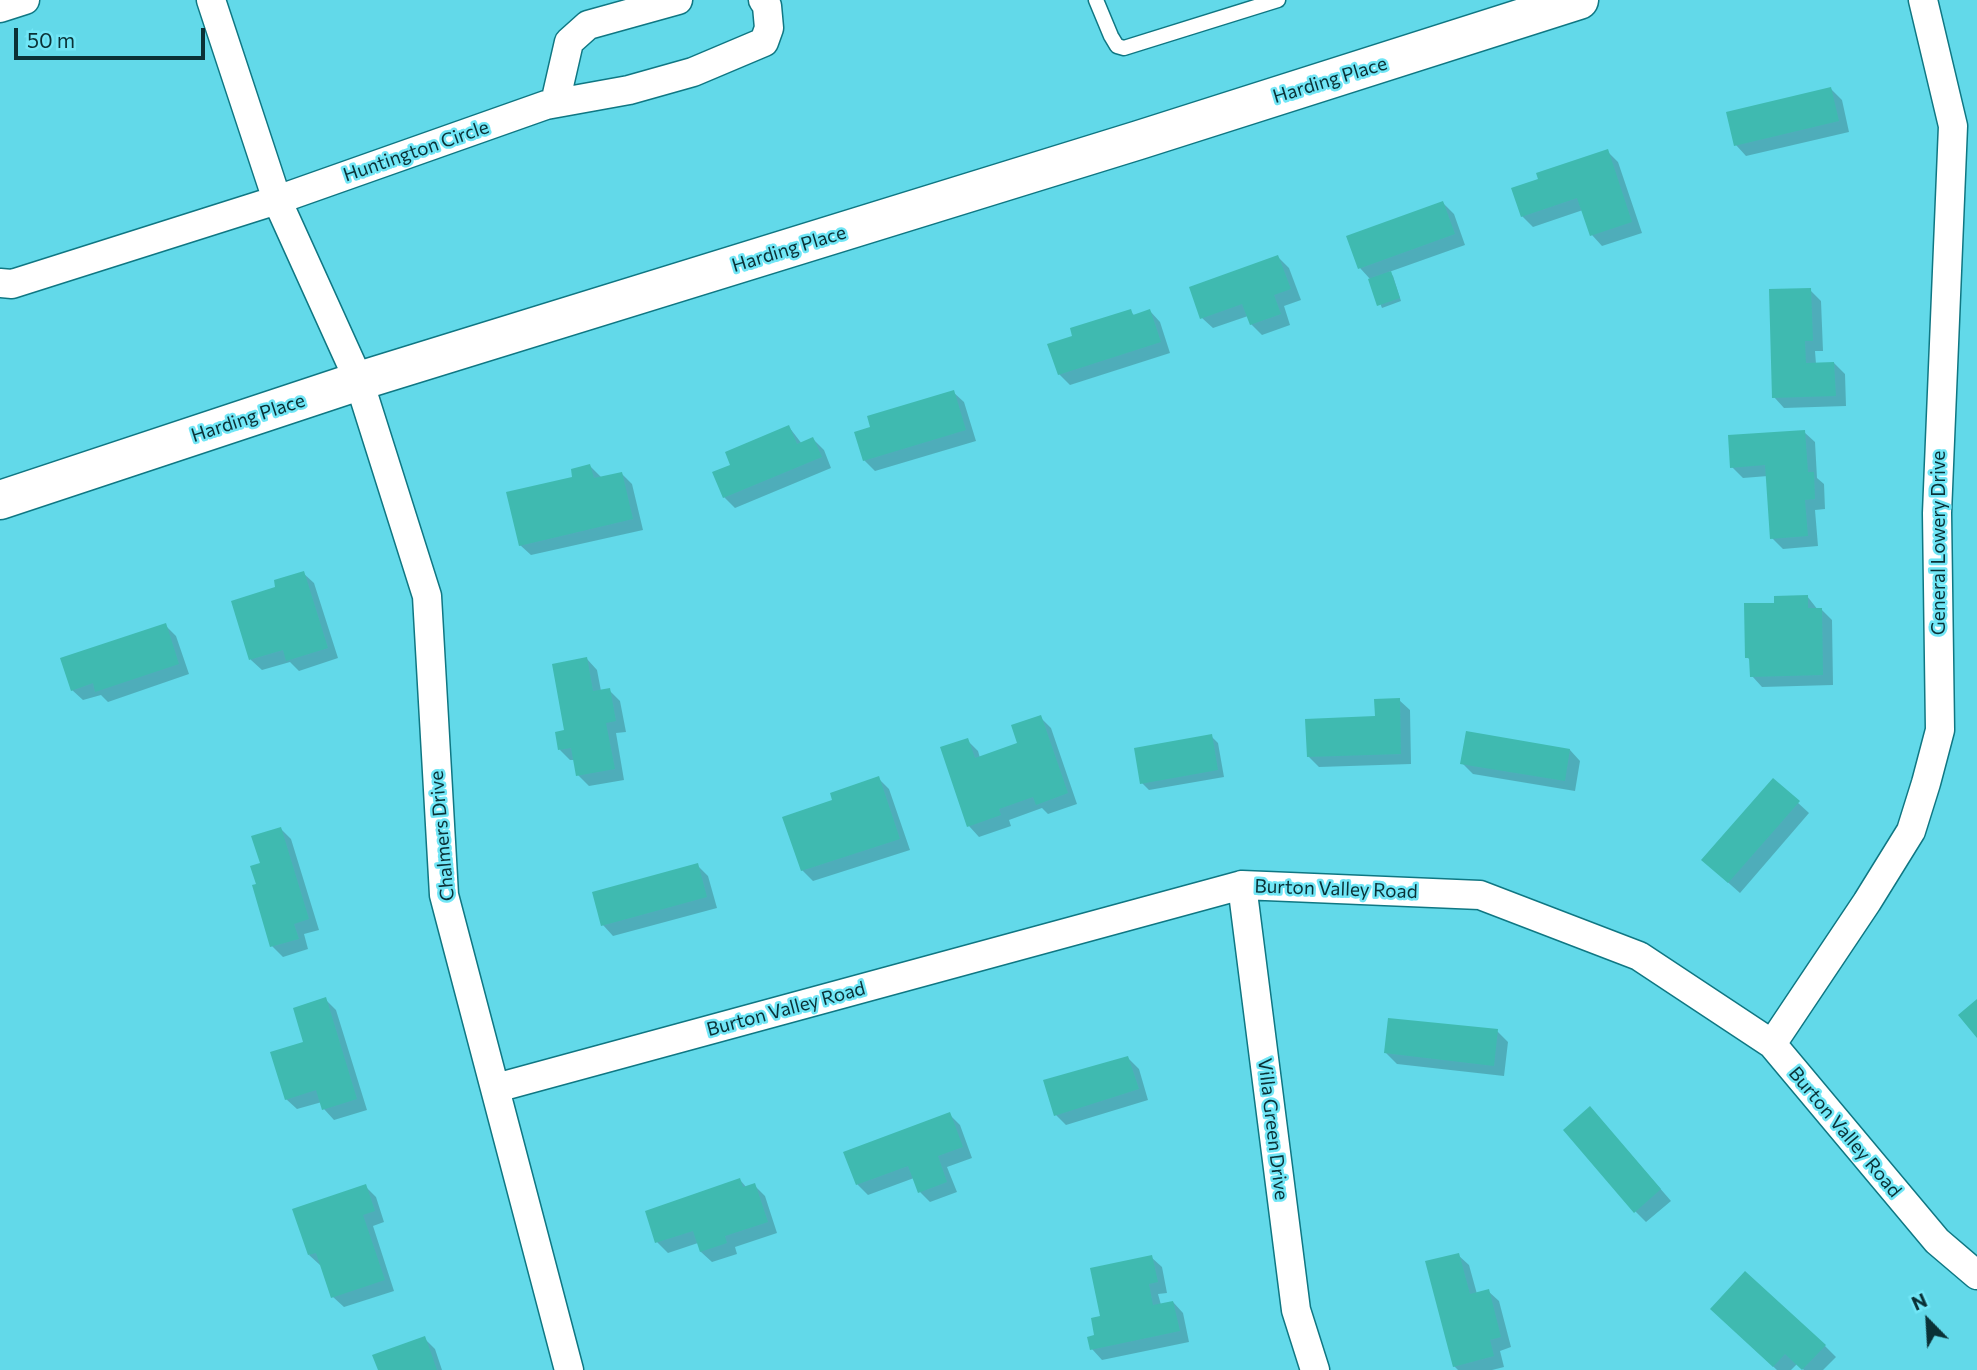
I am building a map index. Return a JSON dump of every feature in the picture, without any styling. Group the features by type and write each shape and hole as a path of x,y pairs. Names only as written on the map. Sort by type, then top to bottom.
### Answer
{"main road":[{"name":"Harding Place","path":"0,499 359,381 1163,133 1579,0"}],"street":[{"path":"0,8 24,0"},
{"path":"211,0 277,200 359,381"},
{"path":"555,103 569,42 588,25 678,0"},
{"name":"Huntington Circle","path":"0,283 12,284 277,200 555,103 629,90 680,75 764,42 769,27 767,6 763,0"},
{"name":"General Lowery Drive","path":"1772,1044 1911,831 1940,730 1937,513 1953,126 1923,0"},
{"name":"Chalmers Drive","path":"359,381 427,596 444,895 569,1370"},
{"name":"Burton Valley Road","path":"496,1088 1242,886 1480,895 1639,956 1772,1044 1937,1241 1977,1275"},
{"name":"Villa Green Drive","path":"1242,886 1296,1310 1315,1370"}],"lane":[{"path":"1096,0 1111,36 1117,46 1124,48 1278,0"}],"building":[{"path":"1831,87 1839,121 1734,146 1726,112"},
{"path":"1608,149 1632,222 1590,236 1577,198 1521,217 1511,188 1538,179 1536,173"},
{"path":"1443,201 1455,234 1358,269 1346,236"},
{"path":"1278,255 1291,289 1274,295 1281,314 1250,325 1242,304 1200,319 1189,287"},
{"path":"1391,271 1400,298 1377,306 1368,279"},
{"path":"1811,288 1813,341 1805,341 1806,363 1834,362 1836,396 1772,398 1769,289"},
{"path":"1131,309 1133,315 1150,309 1161,342 1058,375 1047,344 1072,336 1070,328"},
{"path":"954,390 966,430 863,461 854,432 870,427 867,416"},
{"path":"789,425 797,444 813,437 822,457 723,498 712,472 730,465 725,452"},
{"path":"1805,430 1808,472 1814,472 1815,499 1805,500 1808,536 1770,539 1765,465 1730,468 1728,435"},
{"path":"590,464 594,478 622,472 633,519 519,546 506,492 572,477 571,469"},
{"path":"304,571 328,648 286,661 283,650 249,660 231,601 275,587 274,580"},
{"path":"1808,595 1808,608 1822,608 1823,675 1750,677 1749,658 1745,658 1744,603 1774,603 1774,596"},
{"path":"166,623 179,664 95,692 93,683 71,691 60,658"},
{"path":"587,657 593,691 610,688 616,721 606,723 615,769 576,776 571,748 558,750 555,732 564,730 552,664"},
{"path":"1400,698 1401,754 1307,757 1305,719 1375,716 1374,699"},
{"path":"1041,715 1068,793 1036,805 1033,797 999,809 1001,815 967,827 940,747 968,738 975,758 1017,743 1011,725"},
{"path":"1466,731 1570,749 1565,781 1460,764"},
{"path":"1212,734 1218,770 1140,784 1134,748"},
{"path":"879,776 900,839 801,871 782,817 832,800 830,793"},
{"path":"1773,778 1800,801 1728,883 1701,860"},
{"path":"281,827 309,919 294,924 299,939 270,947 252,885 256,884 250,866 260,863 251,836"},
{"path":"698,863 707,897 601,926 592,892"},
{"path":"326,997 357,1099 322,1110 316,1090 285,1100 270,1052 303,1042 293,1008"},
{"path":"1977,999 1977,1038 1958,1015"},
{"path":"1388,1018 1498,1029 1494,1066 1384,1053"},
{"path":"1128,1056 1139,1089 1054,1116 1043,1080"},
{"path":"1590,1106 1661,1189 1634,1213 1563,1130"},
{"path":"950,1112 963,1147 938,1156 947,1182 918,1193 908,1166 856,1185 843,1152"},
{"path":"740,1178 743,1187 755,1183 768,1222 725,1236 727,1243 700,1252 693,1231 655,1243 645,1211"},
{"path":"366,1184 375,1211 363,1215 385,1280 331,1298 316,1253 308,1255 292,1209"},
{"path":"1459,1253 1470,1294 1489,1289 1501,1337 1490,1340 1494,1356 1453,1367 1425,1261"},
{"path":"1152,1255 1158,1282 1149,1284 1153,1305 1173,1301 1180,1331 1090,1350 1087,1337 1094,1335 1091,1318 1100,1316 1090,1268"},
{"path":"1745,1271 1826,1345 1802,1370 1785,1354 1773,1367 1710,1309"},
{"path":"425,1336 437,1370 378,1370 372,1355"}]}
